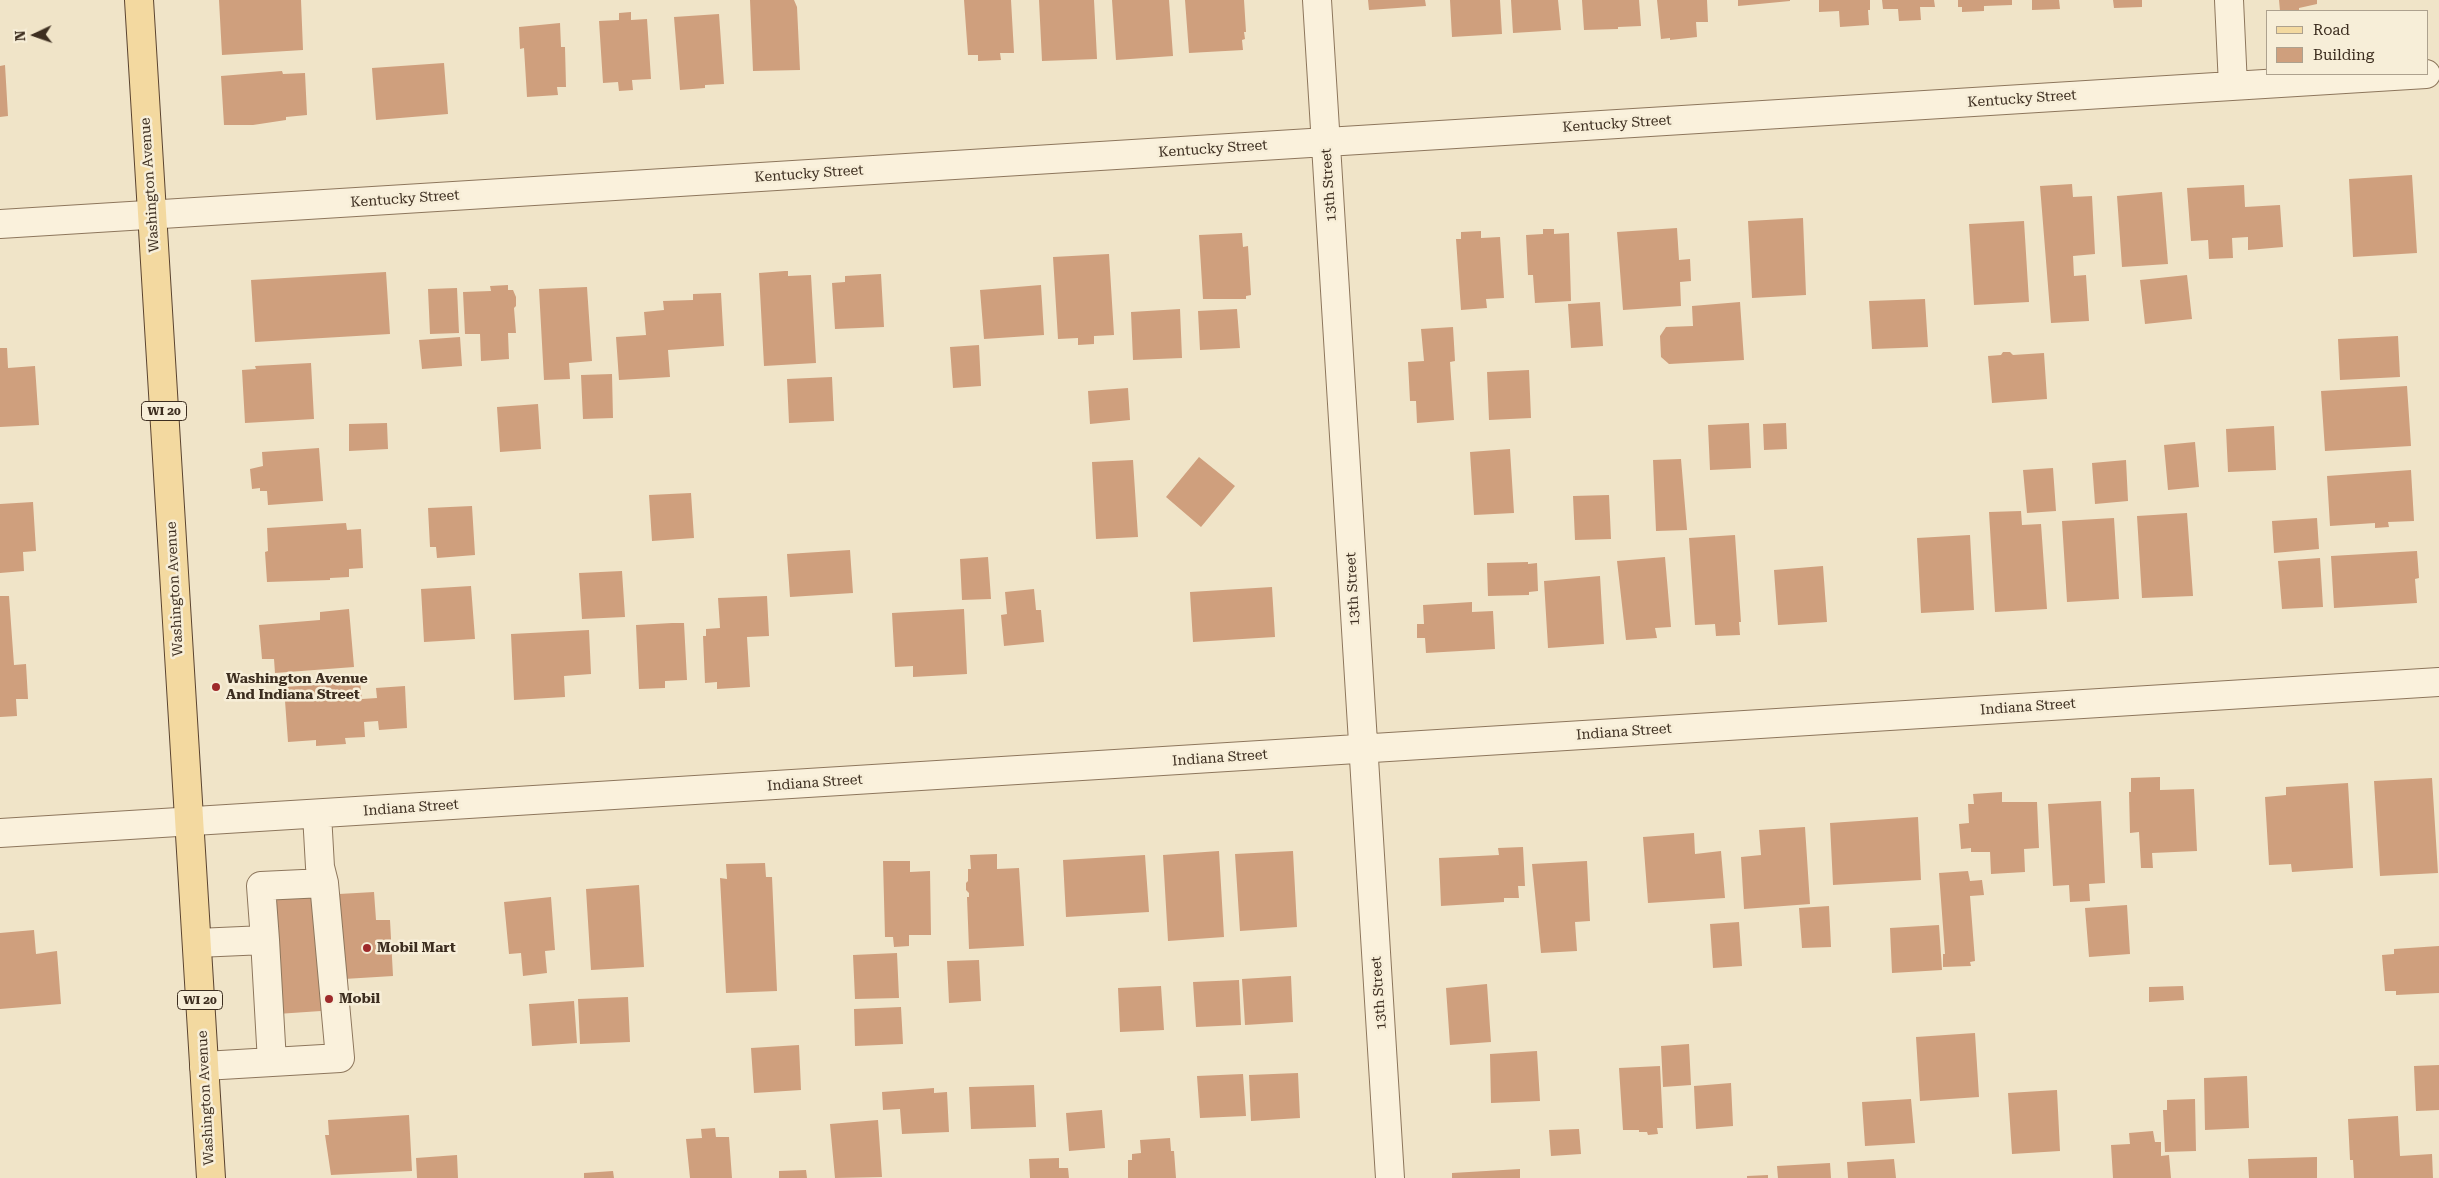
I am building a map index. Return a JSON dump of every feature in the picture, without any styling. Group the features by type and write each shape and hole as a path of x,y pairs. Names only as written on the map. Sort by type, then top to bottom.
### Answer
{"main road":[{"name":"Washington Avenue","path":"139,0 211,1178"}],"street":[{"name":"13th Street","path":"1317,0 1390,1178"},
{"path":"2229,0 2233,86"},
{"name":"Kentucky Street","path":"0,224 2411,75"},
{"name":"Indiana Street","path":"0,833 2439,682"},
{"path":"204,1066 340,1058 324,883 320,867 317,814"},
{"path":"272,1062 261,886 324,883"},
{"path":"197,943 265,940"}],"building":[{"path":"219,0 301,0 303,50 222,55"},
{"path":"750,0 794,0 797,7 800,70 753,71"},
{"path":"964,0 1011,0 1014,53 1000,53 1001,60 978,61 978,55 968,55"},
{"path":"1039,0 1094,0 1097,59 1042,61"},
{"path":"1112,0 1169,0 1173,56 1116,60"},
{"path":"1185,0 1244,0 1246,32 1244,32 1245,39 1242,40 1243,50 1189,53"},
{"path":"1368,0 1425,0 1426,6 1369,10"},
{"path":"1450,0 1500,0 1502,34 1452,37"},
{"path":"1511,0 1558,0 1561,30 1513,33"},
{"path":"1582,0 1639,0 1641,26 1584,30"},
{"path":"1657,0 1707,0 1708,22 1696,22 1697,37 1661,39"},
{"path":"1738,0 1790,0 1790,1 1738,6"},
{"path":"1819,0 1870,0 1870,10 1868,10 1869,25 1840,27 1839,11 1819,12"},
{"path":"1882,0 1934,0 1935,7 1920,7 1921,20 1899,21 1898,9 1883,9"},
{"path":"1958,0 2012,0 2012,5 1984,6 1984,11 1962,12 1962,7 1958,7"},
{"path":"2032,0 2059,0 2060,9 2032,10"},
{"path":"2113,0 2142,0 2142,7 2114,8"},
{"path":"2279,0 2317,0 2317,4 2299,8 2299,10 2280,10"},
{"path":"631,12 631,20 647,19 651,79 632,80 633,90 619,91 618,82 603,83 599,21 619,20 619,13"},
{"path":"719,14 724,84 705,85 705,88 680,90 674,17"},
{"path":"560,23 561,47 565,47 566,87 557,87 558,95 527,97 524,48 520,49 519,27"},
{"path":"444,63 448,114 376,120 372,68"},
{"path":"5,65 8,116 0,117 0,66"},
{"path":"282,71 283,74 305,73 307,115 286,117 286,120 253,125 224,125 221,76"},
{"path":"2412,175 2417,253 2353,257 2349,179"},
{"path":"2072,184 2073,197 2092,196 2095,254 2073,256 2074,276 2086,275 2089,321 2051,323 2040,186"},
{"path":"2244,185 2245,207 2280,205 2283,247 2248,250 2248,237 2232,238 2233,258 2209,259 2208,240 2191,241 2187,188"},
{"path":"2162,192 2168,264 2122,267 2117,196"},
{"path":"1803,218 1806,295 1752,298 1748,221"},
{"path":"2024,221 2029,302 1974,305 1969,224"},
{"path":"1677,228 1679,260 1690,259 1691,281 1680,282 1681,306 1623,310 1617,232"},
{"path":"1543,229 1554,229 1554,234 1569,233 1571,301 1535,303 1533,275 1528,275 1526,235 1543,234"},
{"path":"1481,231 1481,238 1500,237 1504,298 1486,299 1487,308 1461,310 1456,239 1461,239 1461,232"},
{"path":"1242,233 1243,247 1248,246 1251,295 1246,296 1246,299 1203,299 1199,235"},
{"path":"1109,254 1114,335 1094,336 1094,344 1078,345 1078,338 1058,339 1053,257"},
{"path":"788,271 788,276 811,275 816,363 764,366 759,273"},
{"path":"386,272 390,334 255,342 251,280"},
{"path":"881,274 884,327 835,329 832,283 845,282 845,276"},
{"path":"2187,275 2192,319 2145,324 2140,280"},
{"path":"508,285 508,290 513,290 516,297 516,306 514,308 516,333 508,333 509,359 481,361 480,334 465,334 463,292 491,291 490,286"},
{"path":"1041,285 1044,335 984,339 980,290"},
{"path":"587,287 592,361 569,363 570,379 544,380 539,289"},
{"path":"457,288 459,333 430,334 428,289"},
{"path":"721,293 724,346 668,350 670,377 619,380 616,337 646,335 644,312 664,310 663,301 693,300 693,294"},
{"path":"1925,299 1928,347 1872,349 1869,301"},
{"path":"1600,302 1603,346 1571,348 1568,304"},
{"path":"1740,302 1744,360 1669,364 1661,357 1660,336 1666,327 1693,326 1692,306"},
{"path":"1180,309 1182,358 1133,360 1131,312"},
{"path":"1237,309 1240,348 1200,350 1198,311"},
{"path":"1453,327 1455,361 1450,362 1454,420 1417,423 1416,401 1410,401 1408,362 1424,361 1421,329"},
{"path":"2398,336 2400,377 2340,380 2338,339"},
{"path":"460,337 462,366 422,369 419,340"},
{"path":"979,345 981,386 953,388 950,347"},
{"path":"0,348 7,348 8,368 35,366 39,425 0,427"},
{"path":"2003,352 2010,352 2013,355 2044,353 2047,399 1992,403 1988,356 2001,355"},
{"path":"311,363 314,419 245,423 242,370 256,369 255,366"},
{"path":"1529,370 1531,418 1489,420 1487,372"},
{"path":"612,374 613,418 583,419 581,375"},
{"path":"832,377 834,421 789,423 787,379"},
{"path":"2407,386 2411,446 2325,451 2321,391"},
{"path":"1128,388 1130,420 1090,424 1088,391"},
{"path":"538,404 541,449 500,452 497,407"},
{"path":"387,423 388,449 349,451 349,424"},
{"path":"1749,423 1751,468 1710,470 1708,425"},
{"path":"1786,423 1787,449 1764,450 1763,424"},
{"path":"2274,426 2276,470 2228,472 2226,429"},
{"path":"2195,442 2199,487 2168,490 2164,445"},
{"path":"319,448 323,501 268,505 267,491 260,491 260,488 252,489 250,469 263,466 262,452"},
{"path":"1510,449 1514,513 1474,515 1470,452"},
{"path":"1199,457 1235,486 1201,527 1166,497"},
{"path":"1681,459 1687,530 1656,531 1653,460"},
{"path":"1133,460 1138,537 1096,539 1092,462"},
{"path":"2126,460 2128,501 2095,504 2092,463"},
{"path":"2053,468 2056,511 2027,513 2023,470"},
{"path":"2411,470 2414,521 2388,522 2389,527 2375,528 2375,523 2330,526 2327,476"},
{"path":"691,493 694,538 652,541 649,495"},
{"path":"1609,495 1611,539 1575,540 1573,496"},
{"path":"33,502 36,551 23,552 24,571 0,573 0,504"},
{"path":"472,506 475,555 437,558 436,547 430,547 428,508"},
{"path":"2021,511 2022,525 2041,524 2047,609 1995,612 1989,512"},
{"path":"2187,513 2193,596 2142,598 2137,516"},
{"path":"2114,518 2119,599 2067,602 2062,521"},
{"path":"2317,518 2319,549 2274,553 2272,521"},
{"path":"346,523 347,530 361,529 363,568 349,569 349,577 330,578 330,580 267,582 265,552 268,551 267,528"},
{"path":"1735,535 1741,622 1739,622 1740,635 1716,636 1715,624 1695,625 1689,538"},
{"path":"1970,535 1974,610 1921,613 1917,538"},
{"path":"850,550 853,593 790,597 787,554"},
{"path":"2417,551 2419,578 2415,579 2417,603 2334,608 2331,556"},
{"path":"988,557 991,599 962,600 960,559"},
{"path":"1665,557 1671,627 1655,628 1657,638 1626,640 1617,561"},
{"path":"2320,558 2323,607 2282,609 2278,561"},
{"path":"1528,562 1528,564 1537,563 1538,591 1529,592 1529,595 1488,596 1487,563"},
{"path":"1823,566 1827,622 1778,625 1774,570"},
{"path":"622,571 625,617 582,619 579,573"},
{"path":"1600,576 1604,644 1548,648 1544,581"},
{"path":"471,586 475,639 424,642 421,589"},
{"path":"1272,587 1275,637 1193,642 1190,592"},
{"path":"1034,589 1036,610 1041,610 1044,642 1004,646 1001,615 1007,614 1005,592"},
{"path":"0,596 9,596 14,665 26,664 28,699 16,699 17,716 0,717"},
{"path":"767,596 769,636 747,637 750,687 717,689 717,682 705,683 703,636 706,636 706,629 720,628 718,598"},
{"path":"1472,602 1472,612 1493,611 1495,649 1426,653 1425,638 1417,638 1417,624 1424,624 1423,605"},
{"path":"349,609 354,667 275,673 274,659 262,659 259,625 320,620 320,612"},
{"path":"964,609 967,674 913,677 913,666 895,667 892,613"},
{"path":"684,623 687,680 665,681 665,688 639,689 636,625"},
{"path":"589,630 591,674 564,676 565,697 514,700 511,634"},
{"path":"360,682 362,699 377,698 376,688 405,686 407,728 379,730 378,721 364,722 365,737 345,738 346,744 316,746 316,740 288,742 284,687"},
{"path":"2160,777 2160,790 2194,789 2197,851 2152,853 2153,868 2141,868 2139,832 2130,833 2129,792 2131,792 2131,778"},
{"path":"2432,778 2438,873 2380,876 2374,781"},
{"path":"2348,783 2353,868 2292,872 2291,864 2269,865 2265,797 2286,795 2286,787"},
{"path":"2002,792 2002,802 2037,802 2039,848 2024,849 2025,872 1991,874 1990,852 1971,852 1971,848 1961,849 1959,824 1969,823 1968,804 1974,804 1973,794"},
{"path":"2101,801 2105,883 2089,884 2090,901 2070,902 2069,885 2053,886 2048,804"},
{"path":"1918,817 1921,880 1833,885 1830,823"},
{"path":"1805,827 1810,904 1744,909 1741,857 1761,855 1759,830"},
{"path":"1694,833 1695,854 1721,851 1725,898 1648,903 1643,837"},
{"path":"1523,847 1525,886 1518,886 1519,898 1504,898 1504,902 1441,906 1439,858 1499,855 1498,848"},
{"path":"1219,851 1224,937 1168,941 1163,855"},
{"path":"1293,851 1297,927 1240,931 1235,854"},
{"path":"997,854 997,869 1019,868 1024,946 969,949 967,897 969,897 969,893 966,890 966,883 968,881 968,869 971,869 970,855"},
{"path":"1145,855 1149,912 1066,917 1063,860"},
{"path":"883,861 910,861 910,872 930,871 931,935 909,935 909,946 894,947 893,937 885,937"},
{"path":"1587,861 1590,921 1575,922 1577,951 1541,953 1532,864"},
{"path":"765,863 766,877 772,877 777,991 726,993 720,878 727,879 726,864"},
{"path":"1968,871 1970,881 1982,880 1984,895 1970,896 1975,961 1970,962 1971,966 1943,967 1943,954 1945,954 1939,873"},
{"path":"639,885 644,967 591,970 586,889"},
{"path":"314,887 321,1011 277,1014 269,890"},
{"name":"Mobil Mart","path":"374,892 376,920 390,920 393,976 344,979 339,894"},
{"path":"551,897 555,950 545,951 547,973 523,976 521,953 509,954 504,902"},
{"path":"2127,905 2130,954 2089,957 2085,908"},
{"path":"1829,906 1831,947 1802,948 1799,908"},
{"path":"1739,922 1742,966 1713,968 1710,924"},
{"path":"1939,925 1942,970 1892,973 1890,928"},
{"path":"34,930 36,954 57,951 61,1004 0,1009 0,933"},
{"path":"2439,946 2439,993 2396,995 2396,991 2385,991 2382,955 2394,954 2394,949"},
{"path":"897,953 899,998 855,999 853,955"},
{"path":"979,960 981,1001 949,1003 947,961"},
{"path":"1291,976 1293,1022 1245,1025 1242,979"},
{"path":"1239,980 1241,1025 1196,1027 1193,982"},
{"path":"1487,984 1491,1042 1450,1045 1446,988"},
{"path":"1161,986 1164,1030 1120,1032 1118,988"},
{"path":"2183,986 2184,1000 2149,1002 2149,987"},
{"path":"628,997 630,1042 580,1044 578,999"},
{"path":"574,1001 577,1043 532,1046 529,1004"},
{"path":"901,1007 903,1044 855,1046 854,1009"},
{"path":"1975,1033 1979,1097 1920,1101 1916,1037"},
{"path":"1689,1044 1691,1085 1663,1087 1661,1046"},
{"path":"799,1045 801,1090 754,1093 751,1048"},
{"path":"1537,1051 1540,1101 1491,1103 1490,1054"},
{"path":"2439,1065 2439,1110 2416,1111 2414,1066"},
{"path":"1660,1066 1663,1128 1657,1128 1658,1134 1648,1135 1647,1132 1639,1132 1639,1130 1623,1130 1619,1068"},
{"path":"1298,1073 1300,1118 1251,1121 1249,1075"},
{"path":"1243,1074 1246,1116 1200,1118 1197,1076"},
{"path":"2247,1076 2249,1128 2205,1130 2204,1078"},
{"path":"1731,1083 1733,1126 1696,1129 1694,1086"},
{"path":"1034,1085 1036,1127 971,1129 969,1087"},
{"path":"934,1088 934,1093 947,1092 949,1132 902,1134 900,1109 883,1110 882,1092"},
{"path":"2057,1090 2060,1151 2012,1154 2008,1093"},
{"path":"1911,1099 1915,1143 1865,1146 1862,1102"},
{"path":"2195,1099 2196,1151 2165,1152 2163,1110 2167,1110 2167,1100"},
{"path":"1102,1110 1105,1148 1069,1151 1066,1113"},
{"path":"409,1115 412,1171 331,1175 325,1135 329,1135 328,1120"},
{"path":"2398,1116 2400,1156 2432,1154 2433,1178 2354,1178 2353,1160 2350,1160 2348,1119"},
{"path":"878,1120 882,1177 835,1178 830,1124"},
{"path":"715,1128 716,1137 729,1137 732,1178 690,1178 686,1139 702,1138 701,1129"},
{"path":"1579,1129 1581,1154 1551,1156 1549,1130"},
{"path":"2153,1131 2155,1142 2161,1142 2161,1156 2169,1155 2171,1178 2113,1178 2111,1145 2130,1144 2129,1133"},
{"path":"1170,1138 1171,1151 1174,1151 1176,1178 1128,1178 1128,1160 1132,1160 1132,1154 1141,1153 1140,1140"},
{"path":"457,1155 458,1178 417,1178 416,1158"},
{"path":"2317,1157 2317,1178 2249,1178 2248,1159"},
{"path":"1059,1158 1059,1168 1068,1168 1069,1178 1030,1178 1029,1159"},
{"path":"1894,1159 1896,1178 1848,1178 1847,1162"},
{"path":"1830,1163 1831,1178 1778,1178 1777,1166"},
{"path":"1520,1169 1520,1178 1452,1178 1452,1173"},
{"path":"806,1170 807,1178 779,1178 779,1171"},
{"path":"613,1171 614,1178 584,1178 584,1173"},
{"path":"1768,1175 1768,1178 1747,1178 1747,1176"}],"place":[{"name":"Washington Avenue And Indiana Street","path":"216,687"},
{"name":"Mobil Mart","path":"367,948"},
{"name":"Mobil","path":"329,999"}]}
